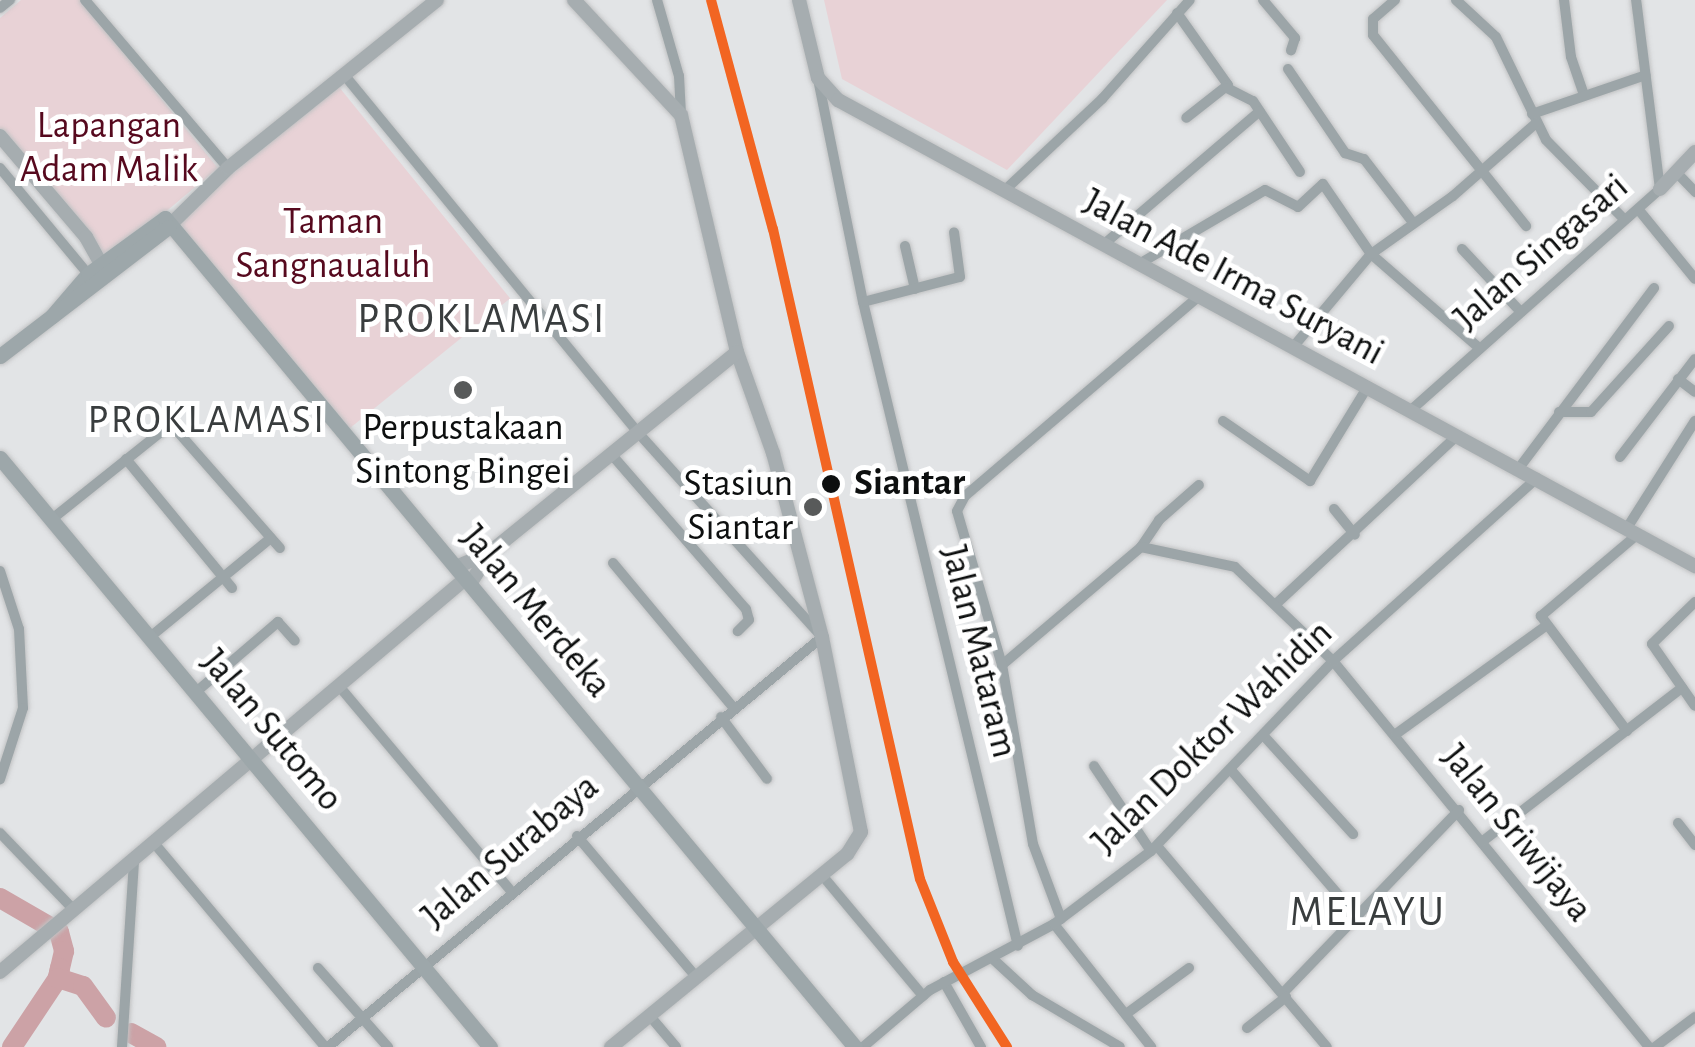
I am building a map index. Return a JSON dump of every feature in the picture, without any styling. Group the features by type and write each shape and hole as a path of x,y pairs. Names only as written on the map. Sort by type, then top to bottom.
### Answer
{"main road":[{"path":"52,316 95,269 168,221"},
{"path":"2,356 168,221"},
{"name":"Jalan Merdeka","path":"168,221 859,1047"},
{"name":"Jalan Sutomo","path":"1,458 490,1047"}],"street":[{"path":"0,8 10,0"},
{"path":"85,0 228,168"},
{"path":"168,221 437,0"},
{"path":"574,0 681,115"},
{"path":"611,1047 821,874 862,832 822,638 774,454 737,352 658,0"},
{"path":"799,0 818,78"},
{"path":"1005,190 1102,99 1190,0"},
{"path":"1264,0 1292,33 1291,50"},
{"path":"1395,0 1373,20 1373,35 1526,226"},
{"path":"1456,0 1496,37 1534,118 1625,220"},
{"path":"1564,0 1571,57 1584,94"},
{"name":"Jalan Singasari","path":"1411,410 1660,189 1636,0"},
{"path":"1177,12 1227,88 1260,110 1300,172"},
{"path":"1288,69 1349,156 1364,159 1411,220"},
{"path":"1294,346 1372,254 1411,220 1483,172 1534,118 1584,94 1646,74"},
{"path":"344,75 640,435 822,638"},
{"name":"Jalan Ade Irma Suryani","path":"818,78 860,114 1695,566"},
{"name":"Jalan Mataram","path":"818,78 863,302 1018,946"},
{"path":"1186,118 1227,88"},
{"path":"1102,245 1260,110"},
{"path":"0,136 86,236 116,253"},
{"path":"1660,189 1695,152"},
{"path":"1339,166 1349,156"},
{"path":"0,168 95,269"},
{"path":"1676,172 1695,192"},
{"path":"1139,264 1264,190 1298,207 1322,184 1372,254 1480,348"},
{"path":"1638,209 1695,279"},
{"path":"863,302 960,277 954,232"},
{"path":"86,236 95,269"},
{"path":"905,246 915,289"},
{"path":"1462,249 1521,312"},
{"path":"1519,468 1654,288"},
{"path":"1151,1047 1058,922 1024,806 1002,665 957,511 965,496 1200,295"},
{"path":"1559,412 1592,412 1669,326"},
{"path":"0,972 339,686 489,553 640,435 737,352"},
{"path":"1620,457 1695,359"},
{"path":"1678,379 1695,392"},
{"path":"1223,422 1310,481 1368,386"},
{"path":"1627,730 1542,614 1632,531 1695,421"},
{"path":"52,520 170,424 280,548"},
{"path":"1276,604 1355,535 1458,435"},
{"path":"612,455 746,609 749,620 738,631"},
{"path":"126,460 232,588"},
{"name":"Jalan Doktor Wahidin","path":"859,1047 944,982 994,960 1058,922 1154,848 1333,661 1537,478"},
{"path":"1002,665 1141,547 1159,520 1199,485"},
{"path":"1334,509 1355,535"},
{"path":"150,637 271,538"},
{"name":"Jalan Sriwijaya","path":"1141,547 1235,567 1276,604 1333,661 1396,734 1652,1047"},
{"path":"464,577 489,553"},
{"path":"613,563 734,708"},
{"path":"0,571 18,629 23,708 0,779"},
{"path":"1695,602 1652,644 1695,706"},
{"path":"196,692 278,622 295,640"},
{"path":"1396,734 1547,625"},
{"name":"Jalan Surabaya","path":"326,1047 637,785 822,638"},
{"path":"339,686 512,892"},
{"path":"1483,841 1682,688"},
{"path":"721,718 767,779"},
{"path":"1263,735 1353,834"},
{"path":"1094,766 1154,848 1327,1047"},
{"path":"1230,770 1354,913"},
{"path":"1247,1028 1284,995 1354,913 1459,810"},
{"path":"1678,823 1695,845"},
{"path":"0,834 71,913"},
{"path":"577,836 696,977"},
{"path":"154,843 326,1047"},
{"path":"122,1047 134,861"},
{"path":"821,874 922,996"},
{"path":"994,960 1032,995 1120,1047"},
{"path":"318,968 388,1047"},
{"path":"1126,1014 1189,968"},
{"path":"944,982 981,1047"},
{"path":"650,1016 676,1047"},
{"path":"1652,1047 1695,1017"}],"green space":[{"name":"Lapangan Adam Malik","path":"21,0 80,0 218,168 108,260 0,129 0,18"},
{"path":"824,0 1167,0 1007,170 842,79"},
{"name":"Taman Sangnaualuh","path":"339,87 510,298 345,432 174,220"}],"waterway":[{"path":"0,898 59,932 64,951 58,978 12,1047"},
{"path":"60,968 58,978 83,986 106,1018"},
{"path":"131,1033 156,1047"}],"transit line":[{"path":"711,0 773,229 920,879 953,962 1007,1047"}],"place":[{"name":"Perpustakaan Sintong Bingei","path":"463,390"},
{"name":"Siantar","path":"831,484"},
{"name":"Stasiun Siantar","path":"813,507"}],"district":[{"name":"PROKLAMASI","path":"482,319"},
{"name":"PROKLAMASI","path":"207,420"},
{"name":"MELAYU","path":"1368,912"}]}
